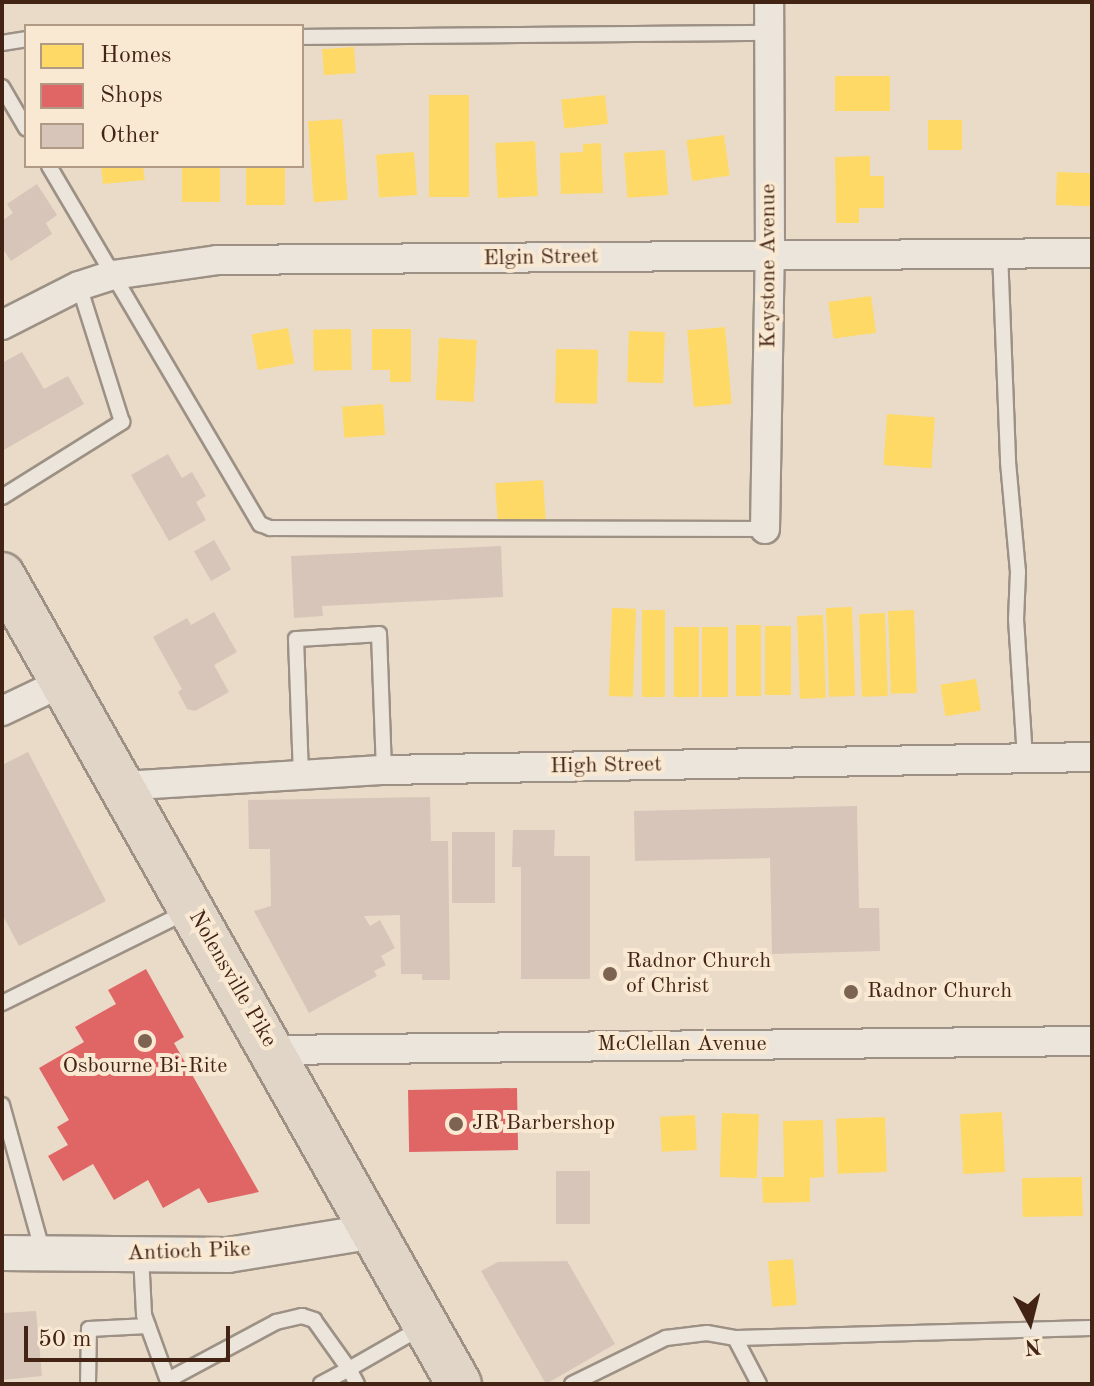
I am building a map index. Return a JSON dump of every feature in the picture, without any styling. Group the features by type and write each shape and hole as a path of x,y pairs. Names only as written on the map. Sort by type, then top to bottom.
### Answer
{"main road":[{"name":"Nolensville Pike","path":"2,575 459,1384"}],"street":[{"name":"Keystone Avenue","path":"765,529 770,254 769,2"},
{"name":"Elgin Street","path":"2,325 79,286 113,275 217,260 1000,251 1092,253"},
{"path":"2,711 63,682"},
{"name":"High Street","path":"121,786 384,770 1092,757"},
{"name":"McClellan Avenue","path":"273,1050 1092,1041"},
{"name":"Antioch Pike","path":"2,1253 228,1255 375,1231"}],"lane":[{"path":"304,37 768,33"},
{"path":"2,43 24,39"},
{"path":"2,87 24,125"},
{"path":"50,168 260,524 286,528 765,529"},
{"path":"1000,251 1008,462 1018,572 1016,619 1025,758"},
{"path":"2,497 122,422 79,286"},
{"path":"301,775 296,639 379,634 384,770"},
{"path":"2,1003 192,909"},
{"path":"2,1105 43,1254"},
{"path":"141,1255 144,1315 169,1382 276,1322 302,1316 314,1320 357,1384"},
{"path":"321,1384 426,1325"},
{"path":"88,1384 89,1329 148,1326"},
{"path":"572,1384 666,1338 707,1333 735,1338 1092,1328"},
{"path":"735,1338 759,1384"}],"building: Homes":[{"path":"354,47 356,73 324,75 322,49"},
{"path":"835,76 890,76 890,111 835,111"},
{"path":"429,95 469,95 469,197 429,197"},
{"path":"605,95 608,124 564,128 561,100"},
{"path":"342,119 348,200 314,202 308,121"},
{"path":"928,120 962,120 962,150 928,150"},
{"path":"724,135 730,176 692,181 686,140"},
{"path":"535,141 538,196 498,198 495,143"},
{"path":"601,143 603,193 561,194 560,153 583,152 583,144"},
{"path":"665,150 668,195 627,198 624,153"},
{"path":"414,152 417,195 379,198 376,155"},
{"path":"870,156 870,176 884,176 884,208 859,208 859,223 836,223 835,157"},
{"path":"101,168 143,168 145,180 103,184"},
{"path":"182,168 220,168 220,202 182,202"},
{"path":"246,168 285,168 285,205 246,205"},
{"path":"1057,172 1092,173 1091,206 1056,205"},
{"path":"871,296 876,333 834,339 828,302"},
{"path":"725,327 732,404 694,407 687,330"},
{"path":"288,328 294,363 258,370 252,334"},
{"path":"351,329 352,370 314,371 313,330"},
{"path":"372,329 411,329 411,382 390,382 390,370 372,370"},
{"path":"629,331 665,332 663,383 627,382"},
{"path":"439,338 477,340 474,402 436,400"},
{"path":"556,349 598,350 597,404 555,403"},
{"path":"383,404 385,435 344,438 342,407"},
{"path":"887,414 935,417 931,468 883,465"},
{"path":"543,480 546,519 498,522 495,483"},
{"path":"852,607 855,696 829,697 826,608"},
{"path":"612,608 636,609 633,697 609,696"},
{"path":"642,610 665,610 665,697 642,697"},
{"path":"914,610 917,693 891,694 888,611"},
{"path":"885,613 888,696 862,697 859,614"},
{"path":"823,615 826,698 800,699 797,616"},
{"path":"736,625 761,625 761,696 736,696"},
{"path":"765,626 791,626 791,695 765,695"},
{"path":"674,627 699,627 699,697 674,697"},
{"path":"702,627 728,627 728,697 702,697"},
{"path":"976,679 981,711 945,716 940,685"},
{"path":"1002,1112 1005,1172 963,1174 960,1114"},
{"path":"722,1113 759,1114 757,1178 720,1177"},
{"path":"695,1115 697,1150 662,1152 660,1117"},
{"path":"885,1117 887,1172 838,1174 836,1119"},
{"path":"823,1120 824,1177 810,1178 810,1202 763,1203 762,1177 784,1177 783,1121"},
{"path":"1082,1177 1083,1216 1023,1217 1022,1178"},
{"path":"793,1259 797,1305 772,1307 768,1261"}],"building: Shops":[{"path":"146,969 184,1037 174,1043 259,1192 208,1203 199,1188 163,1208 148,1180 114,1200 93,1164 63,1181 48,1156 68,1145 57,1127 69,1120 39,1068 84,1042 75,1027 116,1004 108,990"},
{"path":"517,1088 518,1150 409,1152 408,1090"}],"building: Other":[{"path":"37,184 57,215 46,223 52,234 11,261 2,248 2,221 13,213 7,204"},
{"path":"22,352 44,389 68,376 84,404 2,451 2,363"},
{"path":"168,454 182,478 192,472 206,496 196,502 206,520 169,541 131,475"},
{"path":"214,540 231,569 211,581 194,552"},
{"path":"501,546 503,597 322,606 323,616 294,618 291,556"},
{"path":"214,612 237,652 214,665 229,692 195,711 187,709 178,692 182,689 153,637 187,618 191,625"},
{"path":"28,752 106,901 19,946 2,914 2,765"},
{"path":"430,797 431,841 448,841 450,980 422,980 422,974 401,974 400,915 364,916 370,926 380,920 395,948 381,956 386,965 374,971 377,976 309,1013 254,911 271,906 270,849 249,849 248,800"},
{"path":"857,806 859,908 879,908 880,951 772,954 770,858 635,861 634,811"},
{"path":"513,830 555,830 554,856 590,856 590,979 521,979 521,867 512,867"},
{"path":"452,832 495,832 495,903 452,903"},
{"path":"556,1171 590,1171 590,1224 556,1224"},
{"path":"567,1261 615,1344 546,1384 481,1271 498,1262"},
{"path":"36,1311 42,1376 2,1380 2,1313"}],"place":[{"name":"Radnor Church of Christ","path":"610,974"},
{"name":"Radnor Church","path":"851,992"},
{"name":"Osbourne Bi-Rite","path":"145,1041"},
{"name":"JR Barbershop","path":"456,1124"}]}
